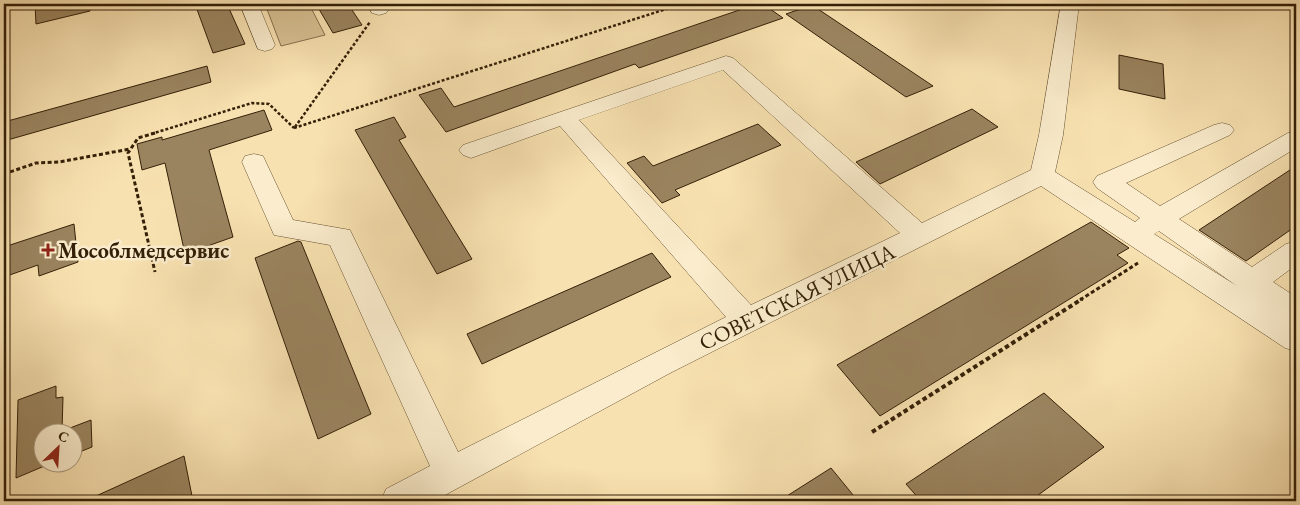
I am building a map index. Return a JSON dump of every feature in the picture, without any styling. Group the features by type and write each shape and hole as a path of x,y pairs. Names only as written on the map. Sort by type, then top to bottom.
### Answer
{"street":[{"path":"249,4 265,45"},
{"path":"1070,4 1051,135 1042,175 1296,338"},
{"path":"471,150 726,62 920,236"},
{"path":"564,117 747,320"},
{"path":"1222,130 1106,182 1296,312"},
{"path":"1134,234 1296,138"},
{"path":"254,162 283,228 340,237 451,474"},
{"name":"СОВЕТСКАЯ УЛИЦА","path":"399,501 661,363 1042,175"},
{"path":"1252,282 1296,252"}],"path":[{"path":"294,128 682,4"},
{"path":"294,128 378,6"},
{"path":"155,272 128,152 138,138 252,103 269,104 294,128"},
{"path":"4,174 36,163 59,162 130,149"},
{"path":"872,432 1159,250"}],"shaded area":[{"path":"265,4 309,4 325,35 281,46"}],"building":[{"path":"35,4 90,4 90,11 36,24"},
{"path":"195,4 227,4 245,44 213,53"},
{"path":"316,4 348,4 362,25 333,33"},
{"path":"757,4 763,4 783,18 639,68 635,64 446,132 419,95 441,88 454,107"},
{"path":"812,5 933,86 906,97 786,14"},
{"path":"1119,55 1163,64 1165,99 1119,89"},
{"path":"207,66 211,82 4,141 4,122"},
{"path":"972,109 998,127 880,184 856,162"},
{"path":"264,110 272,130 209,150 233,237 185,254 165,163 142,170 137,144 162,137 162,140"},
{"path":"394,117 406,137 399,140 472,259 437,274 355,130"},
{"path":"758,124 781,145 675,190 680,195 662,203 627,163 644,156 653,166"},
{"path":"1296,166 1296,226 1246,261 1199,230"},
{"path":"1091,222 1129,248 1117,255 1128,263 880,416 837,365"},
{"path":"74,224 78,262 39,276 38,265 4,277 4,247"},
{"path":"298,241 301,242 371,414 318,439 255,258"},
{"path":"652,253 671,277 482,364 467,334"},
{"path":"56,386 56,398 63,397 62,422 32,422 32,471 16,478 18,400"},
{"path":"1044,393 1104,447 1030,501 921,501 906,484"},
{"path":"91,420 92,447 82,451 82,423"},
{"path":"184,456 193,501 85,501"},
{"path":"831,468 858,501 779,501"}],"place":[{"name":"Мособлмедсервис","path":"48,250"}]}
